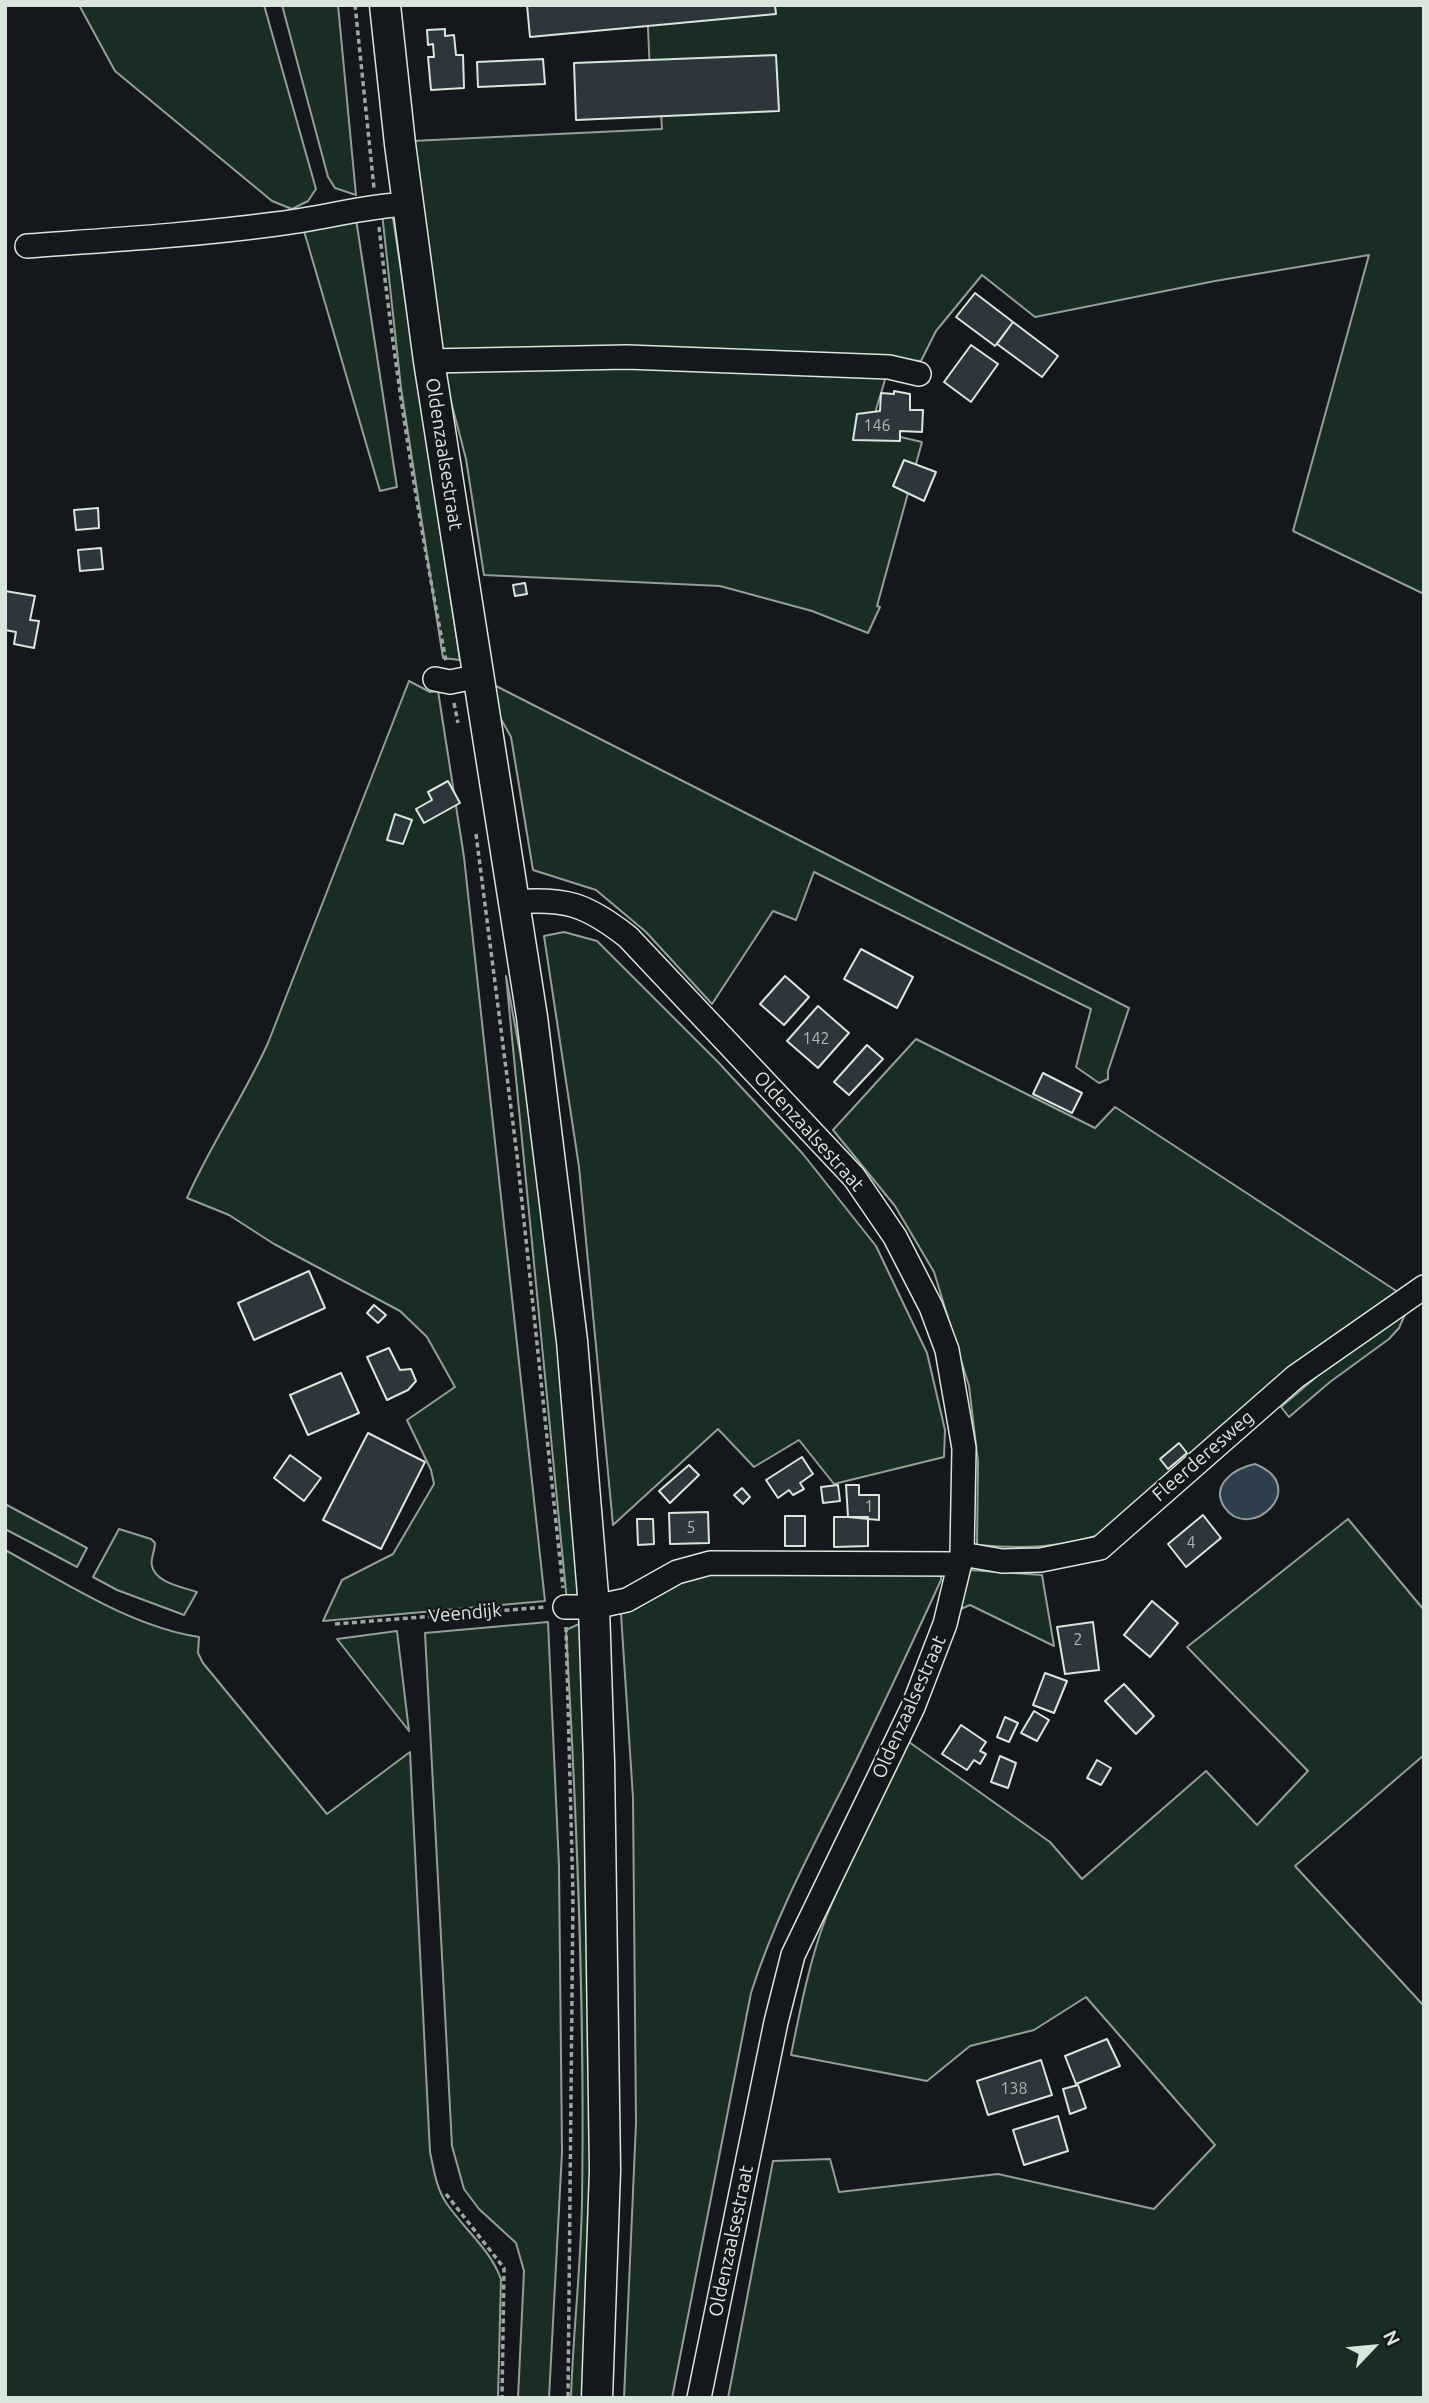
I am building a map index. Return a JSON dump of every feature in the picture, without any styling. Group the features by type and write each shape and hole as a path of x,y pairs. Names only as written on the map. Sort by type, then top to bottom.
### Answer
{"main road":[{"name":"Oldenzaalsestraat","path":"385,5 429,361 531,1017 572,1341 580,1607 606,2170 597,2398"}],"street":[{"path":"27,246 205,233 295,222 376,205 408,204"},
{"path":"429,361 627,356 889,367 919,374"},
{"path":"443,681 480,676"},
{"name":"Oldenzaalsestraat","path":"513,902 548,900 575,904 599,914 628,937 854,1177 901,1247 931,1307 947,1350 964,1448 961,1559 946,1624 914,1707 793,1955 776,2022 699,2398"},
{"name":"Fleerderesweg","path":"580,1607 627,1600 677,1572 710,1563 1041,1560 1100,1548 1295,1377 1424,1287"}],"path":[{"path":"355,5 394,363 443,681 460,729"},
{"path":"474,821 580,1607 573,1895 568,2398"},
{"name":"Veendijk","path":"335,1624 580,1607"},
{"path":"446,2194 504,2268 502,2398"}],"green space":[{"path":"79,5 264,5 316,189 308,201 292,209 272,201 115,71"},
{"path":"282,5 338,5 356,195 335,188 328,177"},
{"path":"647,5 1424,5 1424,594 1293,531 1369,255 1215,281 1035,317 982,275 936,331 921,361 721,349 440,349 412,141 662,129 659,75 650,74"},
{"path":"382,213 393,214 460,660 443,658 401,388"},
{"path":"356,219 397,487 380,491 304,231"},
{"path":"451,365 887,373 870,430 922,442 877,606 880,607 868,633 812,611 720,586 484,575 466,459 442,367"},
{"path":"409,681 430,692 438,691 464,857 545,1601 323,1621 342,1580 393,1554 434,1484 431,1470 407,1420 455,1387 427,1337 400,1311 274,1244 229,1215 187,1198 268,1043"},
{"path":"494,685 1129,1008 1108,1071 1108,1079 1099,1083 1076,1067 1091,1009 814,872 796,920 773,911 712,1004 646,932 596,890 533,870 511,737 496,710"},
{"path":"564,932 597,941 718,1062 803,1154 876,1246 927,1353 945,1430 944,1457 834,1484 799,1440 754,1467 718,1429 613,1525 579,1167 544,936"},
{"path":"506,976 537,1146 585,1595 567,1602"},
{"path":"916,1039 1095,1128 1115,1107 1398,1292 1386,1303 1340,1331 1108,1532 1044,1546 977,1545 978,1462 969,1386 934,1272 895,1206 833,1130"},
{"path":"1406,1312 1399,1328 1389,1339 1330,1382 1289,1417 1281,1407 1351,1347"},
{"path":"5,1504 87,1548 77,1567 5,1529"},
{"path":"1348,1519 1424,1610 1424,1755 1295,1866 1424,2006 1424,2398 728,2398 773,2161 830,2159 839,2192 998,2174 1154,2209 1215,2145 1086,1997 1034,2030 970,2046 927,2081 791,2055 801,2004 814,1953 834,1897 909,1742 1050,1842 1082,1879 1206,1771 1257,1825 1308,1771 1187,1647"},
{"path":"119,1529 151,1539 155,1543 152,1563 154,1572 170,1583 197,1592 184,1615 117,1590 93,1577"},
{"path":"5,1550 123,1613 173,1631 199,1637 198,1653 203,1663 327,1814 410,1752 430,2152 443,2198 484,2249 501,2279 498,2398 5,2398"},
{"path":"969,1570 1042,1575 1054,1646 970,1605 961,1609"},
{"path":"694,1571 941,1571 941,1580 870,1733 794,1886 770,1939 751,1993 672,2398 624,2398 636,2123 633,1798 621,1614"},
{"path":"548,1622 559,1866 562,2152 549,2398 518,2398 524,2271 516,2243 479,2209 464,2189 452,2146 425,1633"},
{"path":"579,1624 584,1628 594,2007 585,2398 571,2398 581,2226 583,2130 577,1844 566,1630"},
{"path":"397,1631 409,1731 337,1639"}],"water":[{"path":"1255,1464 1271,1474 1278,1486 1277,1497 1271,1508 1261,1516 1248,1519 1236,1517 1225,1508 1221,1500 1222,1485 1232,1474"}],"building":[{"path":"527,5 775,5 776,14 530,37"},
{"path":"445,29 445,36 454,35 456,55 463,55 464,88 431,90 428,57 434,57 433,44 428,45 427,30"},
{"path":"776,55 779,111 576,120 574,63"},
{"path":"543,59 545,84 478,87 477,62"},
{"path":"975,293 1013,322 995,346 956,317"},
{"path":"1013,322 1058,356 1042,377 997,344"},
{"path":"971,345 998,364 971,402 944,382"},
{"path":"894,391 910,394 910,410 923,410 922,432 900,431 900,441 853,440 857,414 880,411 881,393 894,394"},
{"path":"904,460 936,472 924,501 893,486"},
{"path":"98,508 99,528 76,530 74,510"},
{"path":"101,548 103,569 80,571 78,550"},
{"path":"525,583 527,594 515,596 513,585"},
{"path":"5,591 35,596 30,620 39,621 34,648 14,644 16,632 5,630"},
{"path":"448,781 460,803 424,823 416,809 432,800 428,792"},
{"path":"395,814 412,820 403,844 387,840"},
{"path":"861,949 913,977 897,1008 844,979"},
{"path":"785,976 809,997 784,1025 760,1004"},
{"path":"818,1006 849,1033 818,1068 787,1041"},
{"path":"867,1045 883,1059 849,1095 834,1082"},
{"path":"1043,1073 1082,1093 1072,1113 1033,1094"},
{"path":"309,1271 325,1308 254,1340 238,1303"},
{"path":"374,1305 386,1315 378,1323 367,1313"},
{"path":"389,1348 400,1370 411,1369 416,1381 408,1390 387,1400 367,1357"},
{"path":"341,1373 359,1413 308,1435 290,1395"},
{"path":"368,1433 425,1462 381,1549 323,1520"},
{"path":"1179,1443 1187,1453 1168,1469 1160,1459"},
{"path":"290,1455 321,1478 304,1501 274,1478"},
{"path":"802,1457 813,1474 800,1483 804,1489 793,1495 789,1490 778,1498 766,1480"},
{"path":"689,1465 699,1475 670,1503 659,1491"},
{"path":"838,1485 840,1501 823,1503 821,1487"},
{"path":"846,1485 859,1485 859,1495 879,1495 879,1520 848,1517"},
{"path":"742,1488 750,1497 743,1504 734,1495"},
{"path":"708,1512 709,1543 670,1544 669,1513"},
{"path":"1203,1515 1221,1538 1186,1567 1168,1544"},
{"path":"785,1516 805,1516 805,1546 785,1546"},
{"path":"834,1517 868,1517 868,1546 834,1547"},
{"path":"637,1519 653,1519 654,1544 638,1545"},
{"path":"1152,1601 1178,1623 1150,1657 1124,1635"},
{"path":"1093,1622 1099,1670 1065,1674 1057,1627"},
{"path":"1045,1673 1067,1681 1054,1713 1033,1705"},
{"path":"1124,1684 1154,1716 1136,1734 1105,1701"},
{"path":"1034,1711 1049,1720 1037,1741 1021,1733"},
{"path":"1005,1717 1018,1723 1009,1742 997,1737"},
{"path":"961,1725 986,1742 980,1751 986,1754 980,1764 974,1760 967,1770 942,1754"},
{"path":"1000,1756 1016,1763 1008,1788 991,1782"},
{"path":"1097,1760 1111,1768 1101,1785 1087,1778"},
{"path":"1107,2039 1120,2066 1076,2084 1065,2056"},
{"path":"1041,2060 1052,2095 988,2115 977,2081"},
{"path":"1078,2085 1086,2108 1070,2114 1063,2089"},
{"path":"1058,2116 1068,2151 1024,2165 1013,2130"}]}
